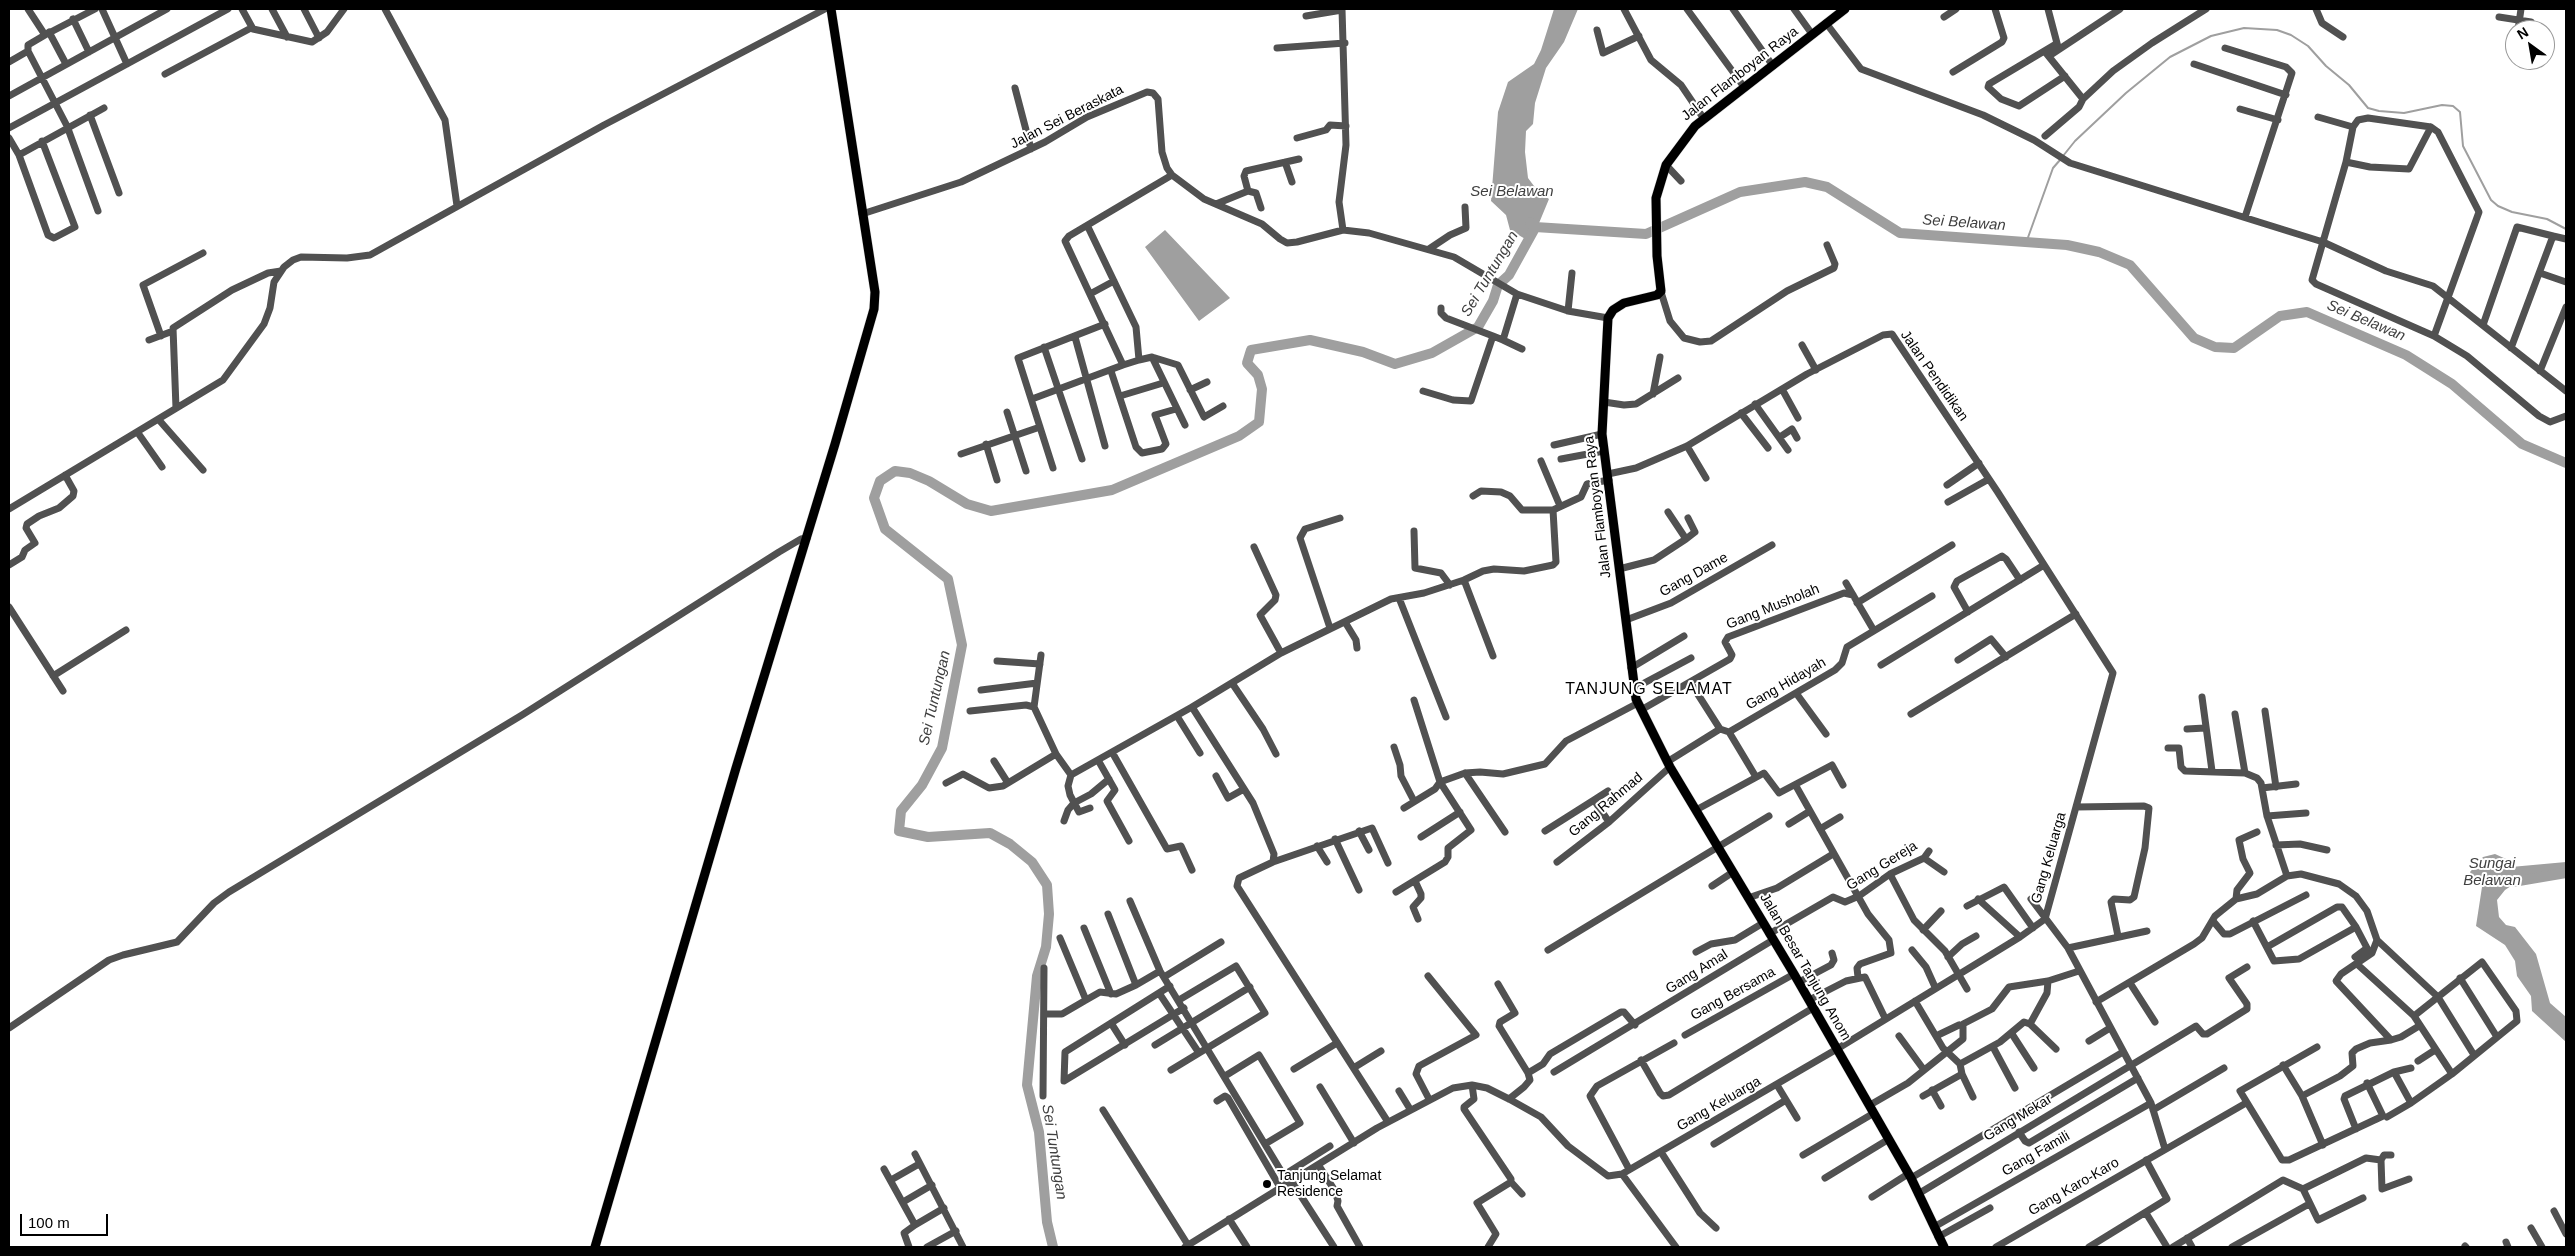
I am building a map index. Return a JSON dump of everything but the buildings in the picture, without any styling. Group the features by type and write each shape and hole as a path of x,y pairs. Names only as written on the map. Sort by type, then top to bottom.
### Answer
{"main road":[{"path":"595,1247 874,309 875,292 831,9"},
{"name":"Jalan Flamboyan Raya","path":"1661,292 1657,252 1656,198 1666,165 1685,136 1704,119 1845,9"},
{"path":"1608,318 1613,310 1624,303 1661,292"},
{"name":"Jalan Flamboyan Raya","path":"1608,318 1602,434 1609,477 1633,689 1640,707"},
{"name":"Jalan Besar Tanjung Anom","path":"1640,707 1669,764 1889,1139 1944,1247"}],"street":[{"path":"95,9 28,44 28,51 68,126 98,210"},
{"path":"102,9 127,64"},
{"path":"9,96 167,9"},
{"path":"9,128 55,101 228,9"},
{"path":"242,9 251,28"},
{"path":"272,9 287,37"},
{"path":"304,9 319,38"},
{"path":"165,74 251,28 312,42 327,32 337,12 344,9"},
{"path":"385,9 444,120 457,206"},
{"path":"9,510 223,380 244,353 268,316 274,282 280,271 297,258 340,258 370,255 457,206 825,9"},
{"path":"1306,16 1342,9 1345,43 1346,126 1339,202 1343,230"},
{"path":"1624,9 1651,60 1681,85 1704,119"},
{"path":"1687,9 1744,87"},
{"path":"1733,9 1774,66"},
{"path":"1794,9 1812,34"},
{"path":"1947,13 1956,9"},
{"path":"1953,72 2002,42 2004,38 1995,9"},
{"path":"2049,9 2058,46"},
{"path":"2065,76 2019,106 2002,99 1989,89 1989,84 2047,54 2120,9"},
{"path":"2045,136 2079,108 2083,99 2113,71 2152,43 2206,9"},
{"path":"2316,9 2322,23 2343,37"},
{"path":"30,10 66,64"},
{"path":"2499,17 2514,20"},
{"path":"73,20 89,52"},
{"path":"1826,23 1846,53 1861,69 1983,115 2070,163 2323,242 2386,271 2433,286 2566,391"},
{"path":"1597,30 1603,53 1639,36"},
{"path":"1277,48 1345,43"},
{"path":"2225,48 2291,69 2292,78 2245,217"},
{"path":"9,62 28,51"},
{"path":"2047,54 2083,99"},
{"path":"2194,64 2286,95"},
{"path":"1016,88 1031,149"},
{"name":"Jalan Sei Beraskata","path":"862,214 962,182 1031,149 1087,117 1146,92 1153,93 1160,107 1162,152 1167,168 1175,177 1189,189 1216,204 1255,221 1288,243 1343,230 1369,233 1454,257 1517,294 1568,311 1608,318"},
{"path":"19,155 68,126 104,108"},
{"path":"2240,109 2278,120"},
{"path":"90,115 119,193"},
{"path":"2318,117 2353,127"},
{"path":"2434,336 2479,212 2442,136 2431,127 2368,118 2358,120 2353,127 2346,162 2311,276 2316,284 2434,336 2467,356 2539,416 2550,422 2566,416"},
{"path":"1297,138 1326,130 1330,125 1346,126"},
{"path":"2346,162 2370,167 2410,168 2431,127"},
{"path":"9,138 19,155 48,235 54,238 75,227 42,141"},
{"path":"1248,192 1244,176 1246,170 1299,159"},
{"path":"1285,162 1292,182"},
{"path":"1666,165 1681,181"},
{"path":"1123,365 1065,241 1175,177"},
{"path":"1216,204 1248,192 1256,193 1261,208"},
{"path":"1429,249 1450,235 1466,228 1466,207"},
{"path":"1088,227 1136,327 1139,360"},
{"path":"2482,324 2517,227 2566,239"},
{"path":"2511,348 2553,236"},
{"path":"1661,292 1670,321 1677,332 1689,341 1711,341 1787,291 1836,266 1827,245"},
{"path":"160,336 143,285 203,253"},
{"path":"149,340 172,331 176,325 232,290 268,273 280,271"},
{"path":"2540,272 2566,282"},
{"path":"1568,311 1572,273"},
{"path":"1090,294 1114,281"},
{"path":"1503,340 1517,294"},
{"path":"2540,371 2566,307"},
{"path":"1441,308 1443,316 1522,349"},
{"path":"1053,468 1018,358 1105,324"},
{"path":"172,331 176,408"},
{"name":"Jalan Pendidikan","path":"1556,508 1581,497 1587,484 1636,468 1687,446 1755,404 1816,370 1883,335 1892,334 1979,463 2112,673"},
{"path":"1423,391 1453,400 1471,401 1493,336"},
{"path":"1075,337 1105,446"},
{"path":"1802,345 1816,370"},
{"path":"1044,347 1082,460"},
{"path":"1653,394 1660,356"},
{"path":"1152,357 1185,425"},
{"path":"1032,399 1123,365 1152,357 1178,365 1205,418 1223,406"},
{"path":"1111,371 1136,447 1142,453 1162,448 1166,444 1155,415 1176,409"},
{"path":"1604,402 1630,405 1653,394 1678,378"},
{"path":"1190,390 1207,382"},
{"path":"1120,396 1163,383"},
{"path":"1782,389 1798,418"},
{"path":"1755,404 1788,450"},
{"path":"1007,412 1026,471"},
{"path":"1741,413 1768,448"},
{"path":"159,420 190,458 203,470"},
{"path":"961,454 1040,426"},
{"path":"1780,437 1792,430 1797,438"},
{"path":"138,433 162,467"},
{"path":"1554,445 1602,434"},
{"path":"986,444 998,480"},
{"path":"1687,446 1706,478"},
{"path":"1561,459 1604,451"},
{"path":"1090,808 1079,812 1068,786 1071,775 1177,716 1281,653 1391,599 1464,580 1483,571 1524,572 1553,565 1556,562 1556,508 1541,461"},
{"path":"1947,485 1979,463"},
{"path":"9,565 22,556 25,550 35,543 25,526 39,516 59,508 74,496 74,490 65,475"},
{"path":"1948,502 1989,479"},
{"path":"1473,496 1481,491 1501,492 1510,496 1522,510 1556,508"},
{"path":"1668,512 1686,539"},
{"path":"1330,628 1300,538 1305,529 1340,518"},
{"path":"1619,569 1654,560 1686,539 1694,532 1688,518"},
{"path":"1414,531 1415,568 1441,573 1450,584"},
{"path":"9,1028 109,960 177,942 214,903 229,892 537,706 787,547 807,538"},
{"name":"Gang Dame","path":"1626,620 1671,603 1772,545"},
{"path":"1857,603 1952,545"},
{"path":"1254,547 1276,594 1276,600 1260,614 1281,653"},
{"path":"1968,612 1954,587 1957,582 2002,556 2020,580"},
{"path":"1881,665 2044,565"},
{"path":"1464,580 1493,656"},
{"path":"1846,583 1873,629"},
{"name":"Gang Musholah","path":"1404,808 1435,789 1440,782 1465,773 1503,774 1545,764 1566,741 1690,682 1732,656 1725,642 1728,637 1844,593 1852,595"},
{"name":"Gang Hidayah","path":"1728,732 1840,666 1847,647 1873,629 1932,596"},
{"path":"1399,598 1446,717"},
{"path":"9,607 63,691"},
{"path":"1910,714 2076,614"},
{"path":"1345,622 1356,640 1357,648"},
{"path":"53,676 126,630"},
{"path":"1631,668 1684,636"},
{"path":"1958,660 1992,639 2006,657"},
{"path":"1042,655 1034,707 1056,754 1071,775"},
{"path":"1633,689 1691,658"},
{"path":"997,661 1040,664"},
{"name":"Gang Keluarga","path":"1622,1174 1837,1049 1935,987 2020,937 2045,919 2112,673"},
{"path":"1690,682 1720,729 1728,732 1756,777"},
{"path":"981,690 1037,683"},
{"path":"1232,684 1263,729 1276,754"},
{"path":"1796,693 1826,734"},
{"path":"2202,697 2212,771"},
{"path":"1396,892 1445,862 1448,858 1448,848 1469,833 1470,827 1440,782 1414,700"},
{"path":"970,711 1026,705 1034,707"},
{"path":"1192,707 1253,803 1274,854 1273,862"},
{"path":"2265,711 2276,787"},
{"path":"2235,714 2245,773"},
{"path":"1177,716 1200,753"},
{"path":"2187,729 2205,728"},
{"path":"1669,764 1720,729"},
{"path":"1394,747 1400,765 1401,776 1414,801"},
{"path":"2168,748 2179,748 2182,770 2234,774 2245,773 2258,778 2262,788 2266,816 2287,876"},
{"path":"1112,752 1167,849 1180,846 1192,870"},
{"path":"946,784 963,774 989,788 1008,783 1056,754"},
{"path":"1098,760 1115,792 1107,801 1129,841"},
{"path":"994,761 1008,783"},
{"name":"Gang Rahmad","path":"1557,862 1609,822 1669,764"},
{"path":"1696,810 1756,777 1765,774 1779,793 1796,786 1832,765 1843,785"},
{"path":"1465,773 1505,832"},
{"path":"1216,776 1226,798 1244,789"},
{"path":"1064,821 1068,810 1074,803 1091,794 1109,779"},
{"path":"2262,788 2296,784"},
{"path":"1796,786 1868,914 1889,940 1892,951 1885,957 1857,966 1858,977"},
{"path":"1545,831 1608,791"},
{"path":"1594,800 1609,822"},
{"path":"2076,807 2144,806 2149,808 2146,848 2134,898 2130,900 2114,899 2112,902 2118,936"},
{"path":"1789,824 1810,811"},
{"path":"1421,837 1460,812"},
{"path":"2266,816 2306,813"},
{"path":"1548,950 1769,816"},
{"path":"1820,829 1840,817"},
{"path":"1388,864 1373,829 1335,839 1273,862 1239,878 1236,886 1337,1043 1355,1067 1388,1122"},
{"path":"1360,831 1369,850"},
{"path":"2236,899 2237,890 2250,875 2238,844 2239,840 2257,832"},
{"path":"1335,839 1359,890"},
{"path":"2276,845 2300,844 2327,850"},
{"path":"1317,846 1327,862"},
{"name":"Gang Gereja","path":"1771,937 1833,897 1845,902 1859,896 1890,874 1924,858 1929,851"},
{"path":"1748,898 1776,888 1833,854"},
{"path":"1924,858 1944,872"},
{"path":"1712,886 1733,872"},
{"path":"1890,874 1914,920 1938,942 1967,989"},
{"path":"2096,1002 2194,944 2222,909 2236,899 2257,894 2287,876 2300,874 2339,884 2350,890 2362,903 2377,940 2438,997 2474,1055"},
{"path":"1415,881 1421,894 1421,898 1413,907 1418,919"},
{"path":"1967,906 1978,898 2004,887 2034,928"},
{"path":"2213,922 2226,935 2306,895"},
{"path":"1978,898 2020,937"},
{"path":"2031,899 2068,948 2138,1078 2152,1106 2165,1148"},
{"path":"1130,901 1162,974 1284,1175 1334,1247"},
{"path":"2267,947 2337,907 2342,907 2367,948 2336,981 2391,1040"},
{"path":"1923,930 1941,911"},
{"path":"1108,914 1136,985"},
{"path":"2253,922 2274,961 2299,959 2356,928"},
{"path":"1696,952 1711,944 1735,940 1763,923"},
{"path":"1084,928 1111,994"},
{"path":"2068,948 2148,931"},
{"path":"1948,957 1962,944 1976,936"},
{"name":"Gang Amal","path":"1554,1072 1635,1025 1771,937"},
{"path":"1060,938 1086,1000"},
{"path":"2356,960 2372,954 2377,940"},
{"path":"1044,1014 1062,1014 1100,992 1116,994 1162,974 1222,942"},
{"path":"1912,950 1926,966 1935,987"},
{"name":"Gang Bersama","path":"1685,1035 1796,978 1831,965 1834,960 1832,953"},
{"path":"2356,960 2414,1016 2452,1074"},
{"path":"2388,1117 2411,1104 2452,1074 2517,1021 2516,1011 2484,963 2479,963 2414,1016"},
{"path":"1171,1070 1265,1013 1236,966 1179,1000"},
{"name":"Gang Mekar","path":"1918,1194 2196,1026 2207,1034 2247,1009 2246,1004 2229,978 2246,967"},
{"path":"1043,1096 1044,968"},
{"path":"1803,1155 1872,1109 1963,1040 1963,1024 1992,1009 2008,987 2048,981 2080,972"},
{"path":"1428,976 1476,1035 1419,1066 1416,1074 1429,1099"},
{"path":"1641,1060 1660,1093 1664,1096 1669,1095 1846,981 1858,977 1866,979 1885,1018"},
{"path":"2460,978 2497,1037"},
{"path":"2030,1024 2047,993 2048,981"},
{"path":"2130,983 2155,1022"},
{"path":"1498,984 1515,1013 1500,1022 1499,1026 1528,1073 1528,1083 1508,1099"},
{"path":"1170,986 1065,1052 1064,1081 1184,1008"},
{"path":"1155,1045 1250,988"},
{"path":"1159,993 1198,1053"},
{"path":"1915,1001 1946,1052 1960,1064 1962,1074 1973,1097"},
{"path":"1528,1073 1543,1064 1550,1054 1620,1012 1624,1012 1635,1025"},
{"path":"1960,1064 1993,1047 2012,1034 2024,1022 2030,1024 2056,1049"},
{"path":"1111,1023 1124,1045"},
{"path":"1936,1036 1959,1025"},
{"path":"2302,1096 2340,1076 2353,1066 2352,1054 2356,1049 2370,1043 2401,1038 2419,1026"},
{"path":"2089,1041 2110,1028"},
{"path":"2012,1034 2034,1068"},
{"path":"1899,1036 1924,1070"},
{"path":"1294,1068 1337,1043"},
{"path":"1629,1169 1590,1096 1594,1088 1674,1043"},
{"path":"1993,1047 2015,1088"},
{"path":"2317,1047 2240,1090 2246,1103 2282,1160 2289,1160 2324,1145 2383,1116 2367,1083"},
{"path":"2418,1061 2435,1050"},
{"path":"1355,1067 1381,1051"},
{"path":"1872,1196 2124,1052"},
{"path":"1225,1076 1258,1055 1300,1123 1265,1144"},
{"path":"2283,1065 2302,1096 2324,1145"},
{"name":"Gang Famili","path":"1934,1227 2224,1068"},
{"path":"2356,1129 2344,1099 2345,1096 2367,1083 2394,1072 2411,1068"},
{"path":"2394,1072 2411,1104"},
{"path":"1923,1096 1962,1074"},
{"path":"2019,1132 2024,1141 2029,1143 2138,1078"},
{"path":"1777,1084 1797,1118"},
{"path":"1474,1086 1474,1098 1466,1104 1464,1109 1511,1176 1511,1182 1522,1194"},
{"path":"1103,1110 1187,1246 1388,1122 1429,1099 1453,1088 1474,1086 1487,1088 1541,1117 1568,1146 1608,1176 1622,1174 1676,1247"},
{"path":"1320,1087 1354,1143"},
{"path":"1932,1090 1942,1106"},
{"path":"1399,1091 1410,1110"},
{"path":"1217,1101 1225,1096 1228,1098 1281,1189"},
{"path":"1714,1144 1786,1100"},
{"name":"Gang Karo-Karo","path":"1996,1247 2246,1103"},
{"path":"1825,1178 1889,1139"},
{"path":"1284,1175 1330,1146"},
{"path":"1661,1152 1700,1213 1716,1228"},
{"path":"915,1154 963,1247"},
{"path":"2303,1189 2364,1159 2377,1159 2384,1155 2391,1155"},
{"path":"2377,1159 2382,1189 2409,1178"},
{"path":"2089,1247 2167,1199 2146,1160"},
{"path":"891,1180 919,1164"},
{"path":"1319,1166 1335,1191 1338,1201 1337,1206 1360,1247"},
{"path":"884,1169 915,1225"},
{"path":"2146,1213 2166,1247 2187,1238 2282,1180 2303,1189 2316,1218 2320,1219 2362,1198"},
{"path":"1488,1247 1496,1234 1477,1203 1511,1182"},
{"path":"903,1202 932,1185"},
{"path":"2232,1247 2309,1204"},
{"path":"909,1247 904,1233 944,1208"},
{"path":"1938,1237 1990,1208"},
{"path":"2554,1211 2566,1234"},
{"path":"1229,1219 1247,1247"},
{"path":"2531,1228 2542,1247"},
{"path":"927,1247 956,1231"},
{"path":"2187,1238 2192,1247"}],"water":[{"name":"Sei Belawan","path":"1554,9 1578,9 1564,42 1546,68 1535,103 1533,124 1526,131 1525,152 1528,178 1537,190 1549,199 1532,240 1527,240 1510,230 1506,215 1491,201 1498,112 1508,82 1534,64 1541,50"},
{"path":"1165,230 1230,298 1199,321 1145,247"},
{"name":"Sungai Belawan","path":"2495,854 2506,859 2511,867 2566,862 2566,876 2517,882 2505,890 2497,900 2499,917 2506,925 2515,927 2536,954 2550,1003 2566,1017 2566,1042 2532,1011 2531,996 2517,976 2515,961 2505,945 2476,926 2482,887 2475,881 2470,872 2483,857"}],"waterway":[{"path":"2063,156 2075,141 2126,93 2170,57 2211,36 2244,28 2277,30 2291,35 2308,46 2326,66 2349,85 2368,108 2404,113 2442,105 2453,106 2460,112 2463,146 2491,200 2498,206 2512,212 2547,219 2566,229"},
{"path":"2026,243 2053,168 2060,160"},
{"name":"Sei Belawan","path":"1530,222 1535,227 1646,234 1740,192 1805,182 1827,187 1900,233 2067,245 2099,252 2130,265 2194,338 2215,347 2234,348 2280,316 2307,312 2406,355 2452,384 2522,444 2566,463"},
{"name":"Sei Tuntungan","path":"1053,1247 1047,1222 1039,1132 1027,1085 1037,976 1046,947 1049,914 1047,885 1032,862 1010,844 990,833 928,837 899,831 901,811 922,785 942,748 962,645 948,579 885,529 874,498 880,481 895,471 910,473 929,481 967,504 991,511 1112,490 1239,436 1259,422 1262,389 1258,375 1247,363 1251,350 1310,340 1363,352 1395,364 1432,353 1478,327 1493,301 1498,285 1509,275 1535,228"},
{"name":"Sei Belawan","path":"2513,882 2566,873"}],"place":[{"name":"Tanjung Selamat Residence","path":"1267,1184"}],"district":[{"name":"TANJUNG SELAMAT","path":"1649,690"}]}
